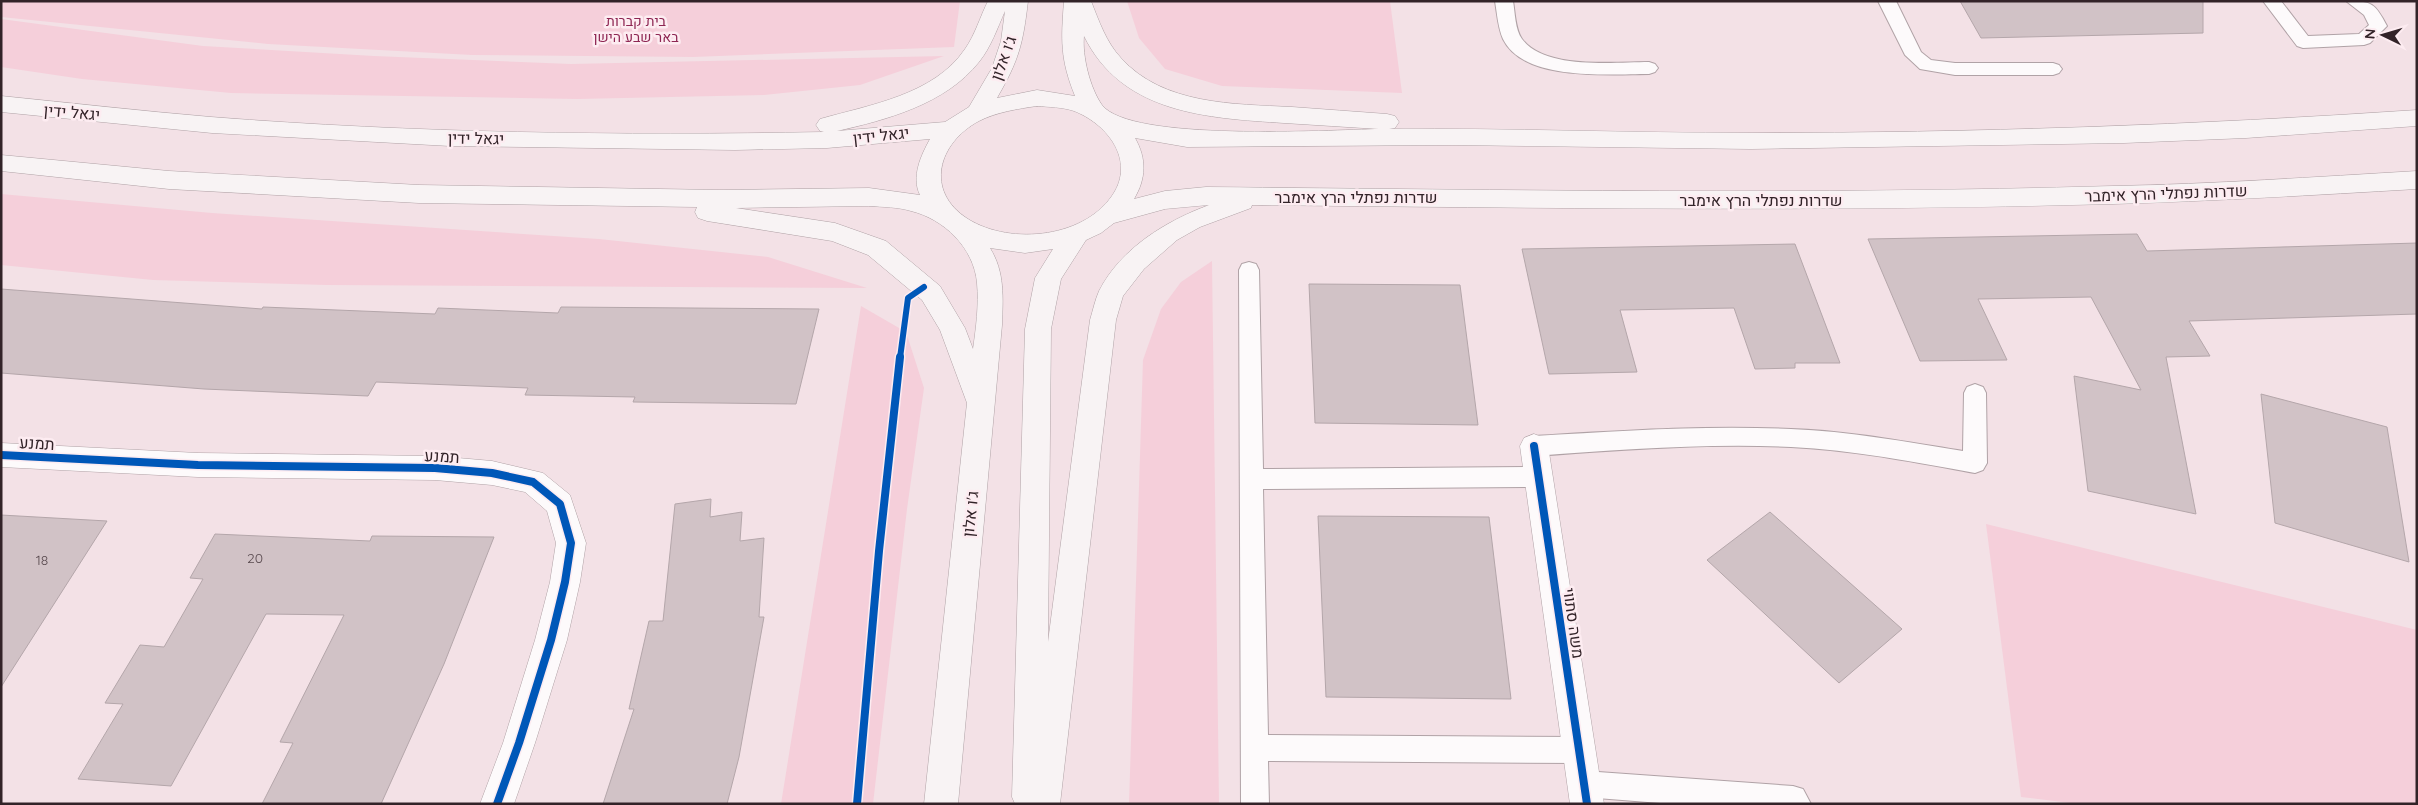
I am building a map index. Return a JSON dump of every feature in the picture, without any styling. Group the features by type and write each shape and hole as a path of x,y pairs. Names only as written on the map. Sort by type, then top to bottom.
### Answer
{"main road":[{"path":"688,142 824,125 863,118 916,99 952,75 971,58 999,1"},
{"name":"ג'ו אלון","path":"978,111 1003,68 1012,41 1017,1"},
{"path":"1075,1 1072,46 1077,73 1093,110"},
{"path":"1080,1 1098,44 1118,70 1138,84 1170,99 1226,111 1648,140"},
{"path":"941,212 930,192 928,170 936,148 952,129 978,111 1006,102 1037,98 1067,101 1093,110 1114,124 1142,132 1188,139 1452,137 1751,141 2134,134 2246,130 2417,118"},
{"name":"יגאל ידין","path":"1,104 212,125 450,138 688,142 828,140 952,129"},
{"path":"1,163 168,180 419,194 719,199 869,197 913,202 941,212 965,230 990,240 1019,244 1048,242 1077,233 1106,216 1126,194 1134,169 1130,145 1114,124"},
{"name":"שדרות נפתלי הרץ אימבר","path":"1106,216 1165,200 1206,196 1810,200 2162,194 2291,189 2417,180"},
{"path":"609,197 835,232 877,248 931,293 952,328 981,404"},
{"path":"1043,804 1103,320 1110,293 1135,262 1168,234 1192,221 1257,197"},
{"name":"ג'ו אלון","path":"941,804 989,325 990,282 983,257 965,230"},
{"path":"1029,804 1038,328 1048,278 1077,233"}],"street":[{"name":"משה סתווי","path":"1534,446 1586,794"},
{"name":"תמנע","path":"1,455 198,465 435,468 492,473 533,482 560,504 571,543 565,582 551,640 519,743 497,804"}],"lane":[{"path":"1504,1 1513,41 1530,56 1559,65 1649,68"},
{"path":"1887,1 1914,55 1926,65 1955,69 2054,69"},
{"path":"2272,1 2303,42 2334,42 2364,39 2378,26 2371,12 2355,1"},
{"path":"1250,270 1255,804"},
{"path":"1534,446 1636,439 1792,438 1889,448 1975,463 1975,393"},
{"path":"1251,479 1539,477"},
{"path":"1254,748 1580,750"},
{"path":"1586,794 1793,799 1797,804"}],"green space":[{"name":"בית קברות באר שבע הישן","path":"1,1 960,1 954,47 693,57 472,55 268,44 1,17"},
{"path":"1127,1 1390,1 1402,93 1222,86 1165,69 1139,38"},
{"path":"1,19 203,46 374,56 571,64 944,56 860,85 764,95 577,99 231,93 82,79 1,67"},
{"path":"1,194 212,213 599,239 768,257 867,288 327,285 153,280 1,265"},
{"path":"1212,261 1219,804 1129,804 1143,360 1161,309 1181,282"},
{"path":"861,306 906,332 924,388 907,509 873,804 781,804"},
{"path":"1986,524 2417,630 2417,804 2079,804 2021,797"}],"building":[{"path":"1960,1 2203,1 2203,33 1981,38"},
{"path":"2137,234 2147,251 2417,243 2417,314 2189,321 2210,356 2166,357 2196,514 2088,491 2074,376 2141,390 2091,297 1978,299 2007,360 1920,361 1868,239"},
{"path":"1795,244 1840,363 1795,363 1795,368 1755,369 1734,308 1620,310 1637,372 1549,374 1522,249"},
{"path":"1309,284 1460,285 1478,425 1315,423"},
{"path":"1,289 262,309 263,307 435,314 438,308 558,313 561,307 819,309 796,404 633,402 635,397 525,395 528,388 376,382 368,396 204,389 1,373"},
{"path":"2261,394 2387,427 2409,562 2275,523"},
{"path":"711,499 710,517 742,512 740,541 764,538 759,617 764,617 739,757 727,804 603,804 634,709 629,709 649,621 663,621 675,504"},
{"path":"1770,512 1902,629 1839,683 1707,560"},
{"path":"1,515 107,521 1,687"},
{"path":"1318,516 1489,517 1511,699 1326,697"},
{"path":"215,534 370,541 372,536 494,537 444,664 381,804 262,804 293,743 280,742 344,615 266,614 171,786 78,779 123,704 105,703 140,645 164,647 203,579 190,578"}],"cycle path":[{"path":"857,804 879,551 892,424 908,298 924,287"},
{"path":"1534,446 1587,804"},
{"path":"1,455 198,465 435,468 492,473 533,482 560,504 571,543 565,582 551,640 519,743 497,804"}]}
